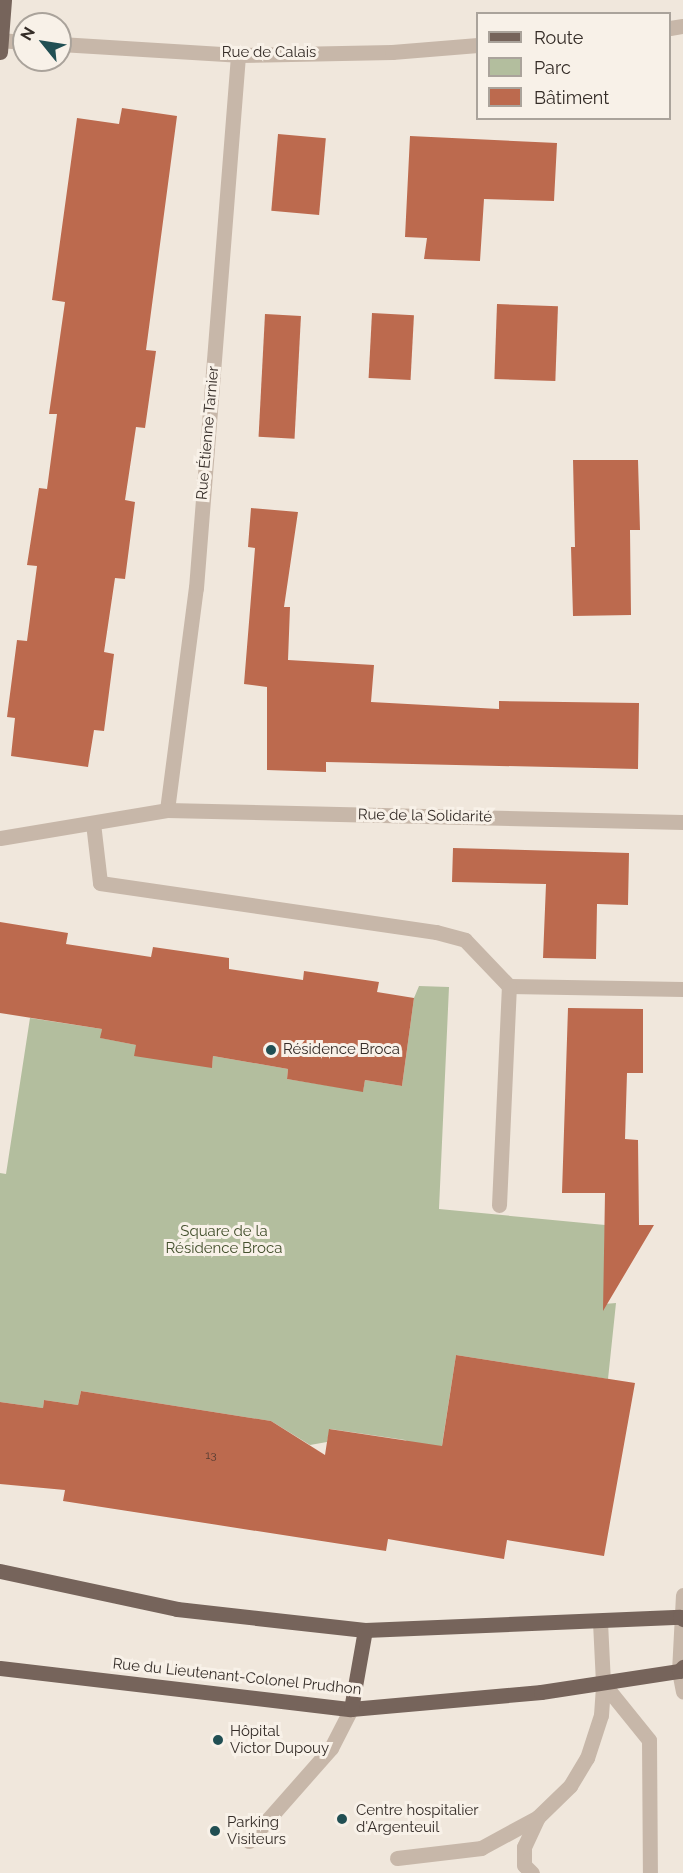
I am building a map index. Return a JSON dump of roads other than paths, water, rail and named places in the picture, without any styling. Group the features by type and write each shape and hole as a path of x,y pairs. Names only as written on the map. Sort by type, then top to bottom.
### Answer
{"main road":[{"path":"0,44 4,0"},
{"path":"0,1571 177,1609 365,1630 681,1618"},
{"path":"351,1709 365,1630"},
{"name":"Rue du Lieutenant-Colonel Prudhon","path":"0,1668 351,1709 541,1692 681,1669"}],"street":[{"name":"Rue de Calais","path":"72,45 238,55 392,52 476,45"},
{"name":"Rue Étienne Tarnier","path":"167,810 196,588 238,55"},
{"name":"Rue de la Solidarité","path":"0,838 167,810 683,822"},
{"path":"93,823 100,883 436,932 465,940 509,986 683,989"},
{"path":"499,1205 509,986"},
{"path":"683,1595 681,1618 683,1692"},
{"path":"397,1858 481,1848 538,1817 570,1786 587,1758 601,1715 603,1683 600,1621"},
{"path":"603,1683 649,1740 650,1873"},
{"path":"249,1840 331,1748 351,1709"},
{"path":"531,1873 524,1865 524,1847 538,1817"}],"place":[{"name":"Résidence Broca","path":"271,1050"},
{"name":"Hôpital Victor Dupouy","path":"218,1740"},
{"name":"Centre hospitalier d'Argenteuil","path":"342,1819"},
{"name":"Parking Visiteurs","path":"215,1831"}],"park label":[{"name":"Square de la Résidence Broca","path":"224,1240"}]}
